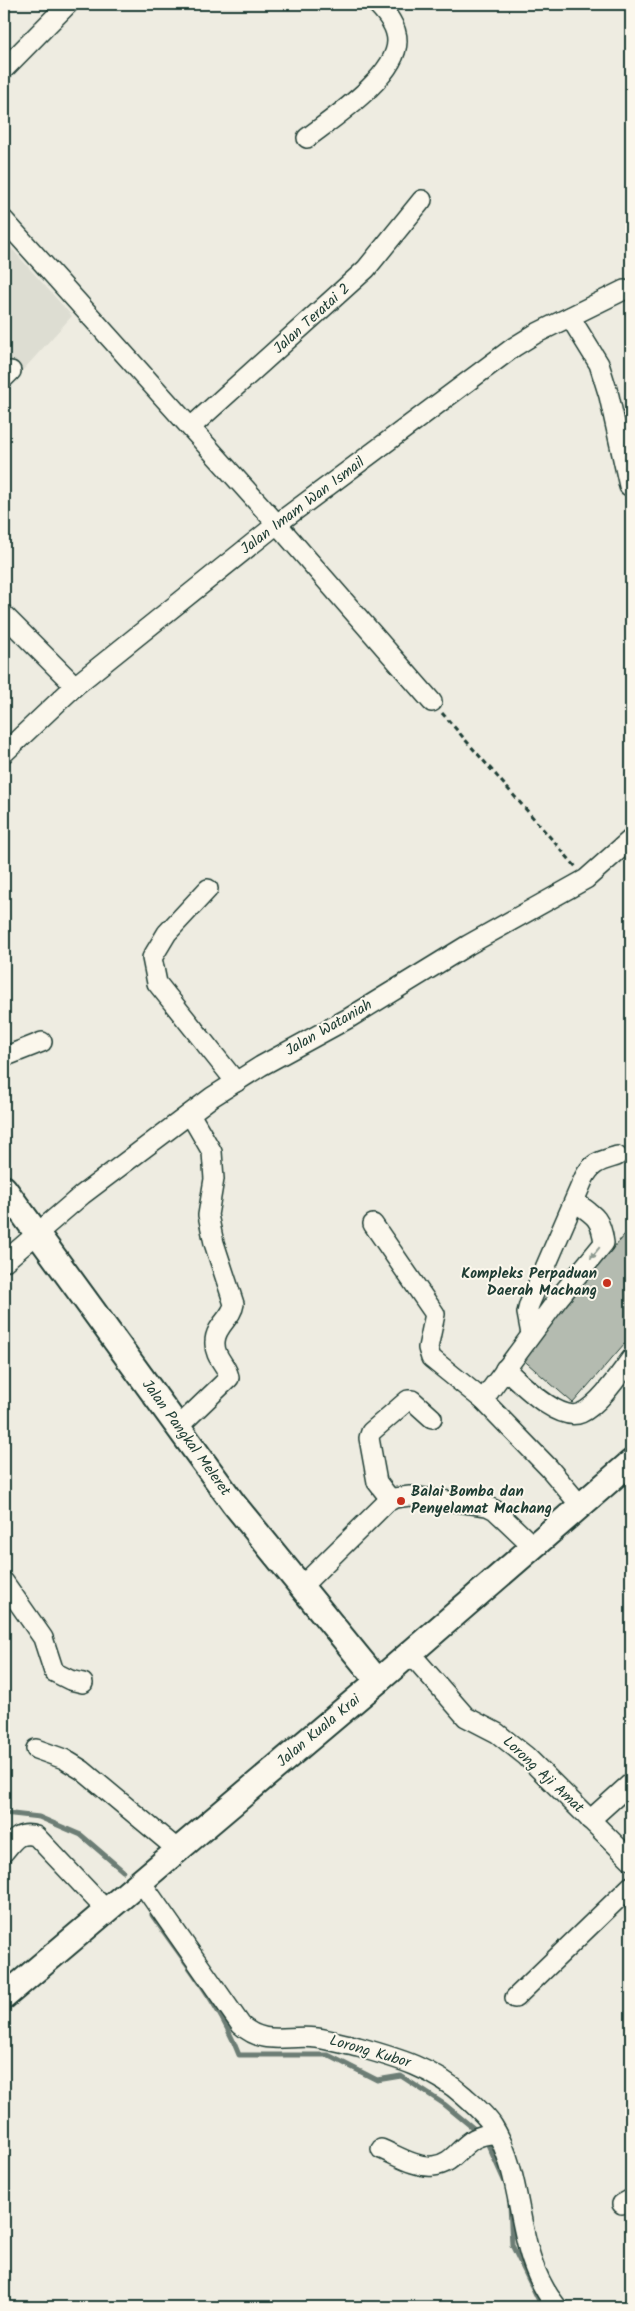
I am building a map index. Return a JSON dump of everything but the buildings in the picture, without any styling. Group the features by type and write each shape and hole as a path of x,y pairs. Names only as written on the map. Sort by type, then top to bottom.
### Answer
{"main road":[{"name":"Jalan Pangkal Meleret","path":"4,1188 234,1504 378,1681"},
{"name":"Jalan Kuala Krai","path":"4,1997 410,1654 631,1462"}],"street":[{"path":"4,68 68,4"},
{"path":"307,138 364,92 391,64 395,53 396,34 388,15 377,4"},
{"name":"Jalan Teratai 2","path":"191,427 366,270 422,200"},
{"path":"4,220 191,427 432,702"},
{"name":"Jalan Imam Wan Ismail","path":"4,753 75,686 277,524 514,347 624,290"},
{"path":"570,317 599,364 609,396 629,486"},
{"path":"4,615 75,686"},
{"name":"Jalan Wataniah","path":"4,1262 82,1195 236,1082 349,1018 468,945 586,879 618,854 631,839"},
{"path":"208,889 167,933 152,958 157,983 236,1082"},
{"path":"4,1055 9,1055 42,1042"},
{"path":"178,1427 228,1378 226,1370 217,1357 214,1341 217,1331 233,1310 234,1304 214,1242 208,1215 214,1179 212,1152 190,1114"},
{"path":"531,1334 527,1313 529,1305 589,1168 598,1161 617,1156"},
{"path":"483,1400 531,1334 604,1243 602,1226 592,1214 575,1202"},
{"path":"373,1224 435,1314 428,1348 431,1358 483,1400 549,1468 580,1505"},
{"path":"505,1369 554,1410 566,1414 574,1414 581,1413 599,1399 631,1360"},
{"path":"391,1500 377,1482 369,1440 371,1432 408,1400 412,1400 432,1418"},
{"path":"301,1587 391,1500 410,1496 492,1508 534,1547"},
{"path":"4,1582 43,1638 54,1672 70,1680 83,1683"},
{"name":"Lorong Aji Amat","path":"410,1654 466,1717 496,1733 526,1756 631,1860"},
{"path":"36,1748 64,1759 82,1770 178,1850"},
{"path":"590,1820 631,1783"},
{"path":"4,1852 17,1836 28,1834 36,1836 106,1910"},
{"name":"Lorong Kubor","path":"141,1882 241,2025 252,2035 267,2038 307,2037 324,2039 408,2062 429,2071 462,2095 492,2125 511,2166 527,2252 540,2283 556,2307"},
{"path":"516,1998 631,1886"},
{"path":"380,2149 419,2164 434,2166 447,2162 470,2141 483,2133 497,2134"}],"path":[{"path":"432,702 586,879"}],"shaded area":[{"path":"4,240 72,316 4,391"}],"waterway":[{"path":"4,1813 39,1817 81,1835 123,1871"},
{"path":"152,1915 211,2000 222,2018 239,2055 328,2055 377,2080 401,2076 444,2104 478,2132"},
{"path":"486,2140 507,2187"},
{"path":"510,2205 512,2245 542,2307"}],"place":[{"name":"Kompleks Perpaduan Daerah Machang","path":"607,1283"},
{"name":"Balai Bomba dan Penyelamat Machang","path":"401,1501"}]}
